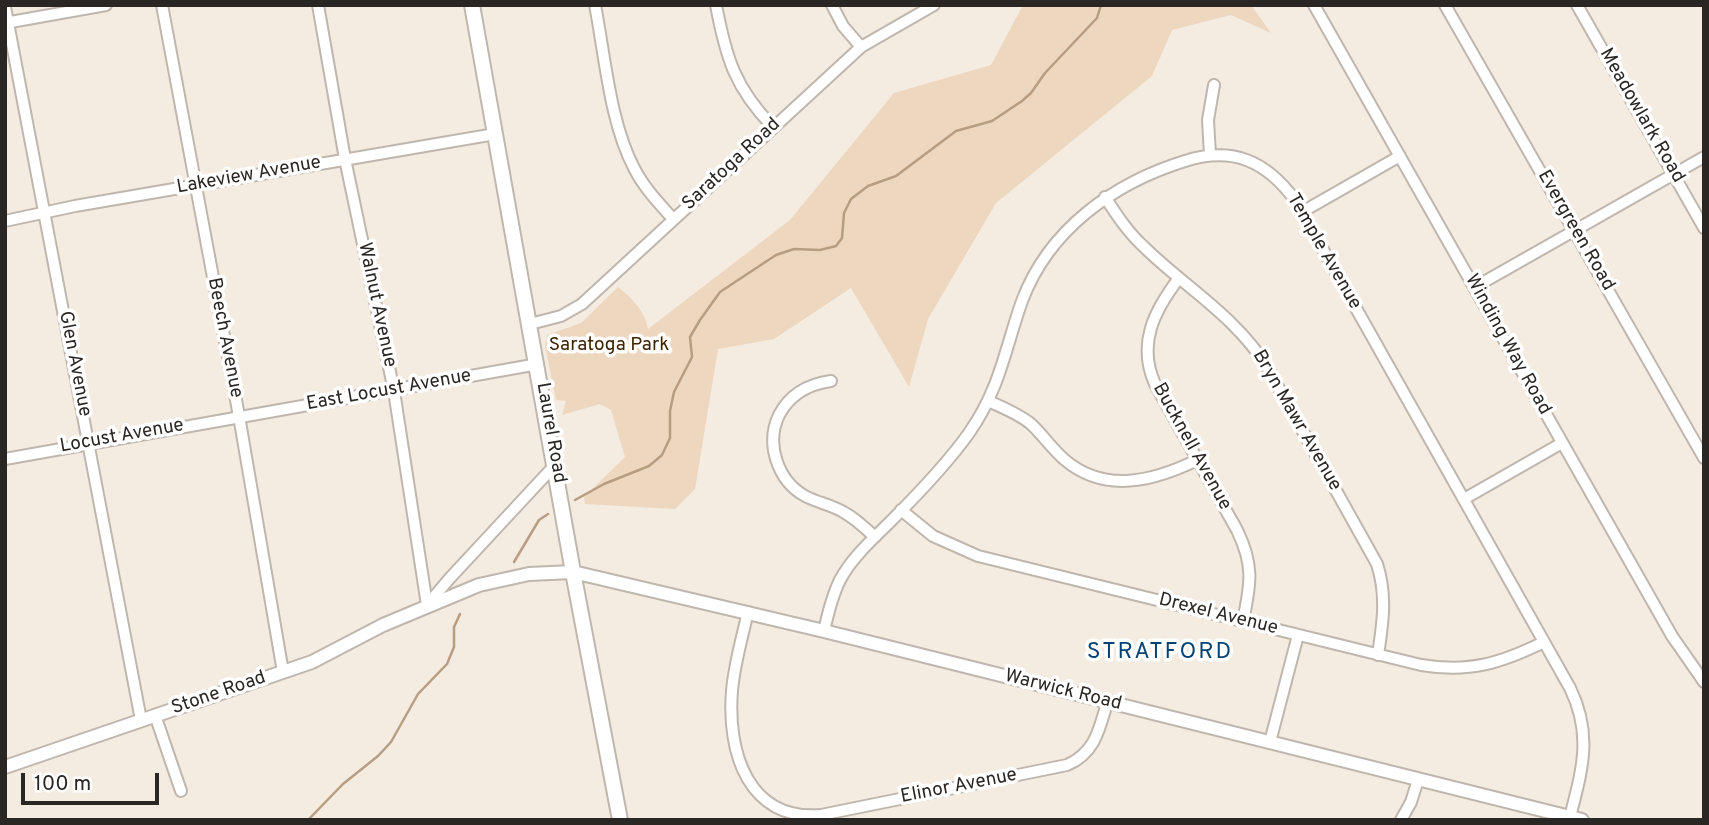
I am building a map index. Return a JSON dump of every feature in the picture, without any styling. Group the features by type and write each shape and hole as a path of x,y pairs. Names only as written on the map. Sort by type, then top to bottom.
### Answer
{"main road":[{"name":"Laurel Road","path":"472,5 620,820"}],"street":[{"path":"7,23 106,5"},
{"name":"Beech Avenue","path":"162,5 239,416 283,672"},
{"name":"Walnut Avenue","path":"318,5 345,159 394,391 427,606"},
{"path":"595,5 616,119 625,149 646,188 673,219"},
{"path":"716,5 724,48 733,71 747,97 773,127"},
{"path":"832,5 843,26 861,47"},
{"name":"Saratoga Road","path":"530,324 561,316 582,304 861,47 934,5"},
{"name":"Winding Way Road","path":"1314,5 1672,636 1704,682"},
{"name":"Evergreen Road","path":"1445,5 1704,458"},
{"name":"Meadowlark Road","path":"1577,5 1704,228"},
{"name":"Glen Avenue","path":"5,8 141,720"},
{"path":"1210,155 1208,113 1214,85"},
{"name":"Lakeview Avenue","path":"5,221 44,215 75,206 495,134"},
{"name":"Temple Avenue","path":"824,631 833,596 841,578 875,537 951,456 988,401 1007,355 1023,299 1037,272 1062,237 1105,197 1147,174 1210,155 1238,157 1263,167 1282,184 1302,212 1570,688 1583,724 1584,761 1576,818"},
{"path":"1302,212 1399,156"},
{"path":"1475,287 1704,157"},
{"name":"Bryn Mawr Avenue","path":"1105,197 1133,237 1233,323 1258,352 1372,553 1384,594 1384,618 1378,654"},
{"name":"Bucknell Avenue","path":"1179,278 1160,303 1151,322 1147,355 1155,384 1247,551 1251,578 1243,621"},
{"name":"East Locust Avenue","path":"239,416 538,364"},
{"path":"831,381 814,384 797,393 768,431 777,462 791,485 805,496 845,513 875,537"},
{"path":"988,401 1026,421 1068,463 1096,477 1114,482 1142,481 1197,460"},
{"name":"Locust Avenue","path":"5,459 239,416"},
{"path":"1464,499 1562,443"},
{"name":"Stone Road","path":"427,606 555,465"},
{"name":"Drexel Avenue","path":"901,510 933,536 978,556 1422,666 1458,669 1499,662 1544,642"},
{"name":"Warwick Road","path":"543,573 573,572 748,612 1576,818"},
{"name":"Stone Road","path":"5,767 312,662 383,625 478,585 543,573"},
{"name":"Elinor Avenue","path":"748,612 732,690 731,711 738,757 744,775 760,795 770,804 791,813 821,815 1067,765 1082,757 1092,746 1099,733 1107,702"},
{"path":"1270,742 1297,635"},
{"path":"155,715 181,791"},
{"path":"1401,820 1411,802 1418,780"}],"green space":[{"name":"Saratoga Park","path":"1023,5 1251,5 1271,33 1231,15 1172,30 1152,76 996,203 928,319 909,387 851,288 774,339 718,349 695,489 675,509 585,504 584,497 625,457 611,410 600,404 562,415 566,401 556,400 545,346 547,335 581,323 618,287 637,305 648,329 790,220 894,93 991,65"}],"waterway":[{"path":"575,500 604,484 649,466 662,455 670,438 670,411 674,392 692,357 690,337 720,292 776,255 794,249 820,250 836,246 842,238 844,213 851,199 868,186 896,176 956,131 992,121 1022,101 1097,18 1101,5"},
{"path":"514,562 539,520 548,514"},
{"path":"308,820 343,784 391,742 418,694 447,664 454,647 454,627 460,614"}],"district":[{"name":"STRATFORD","path":"1160,653"}]}
